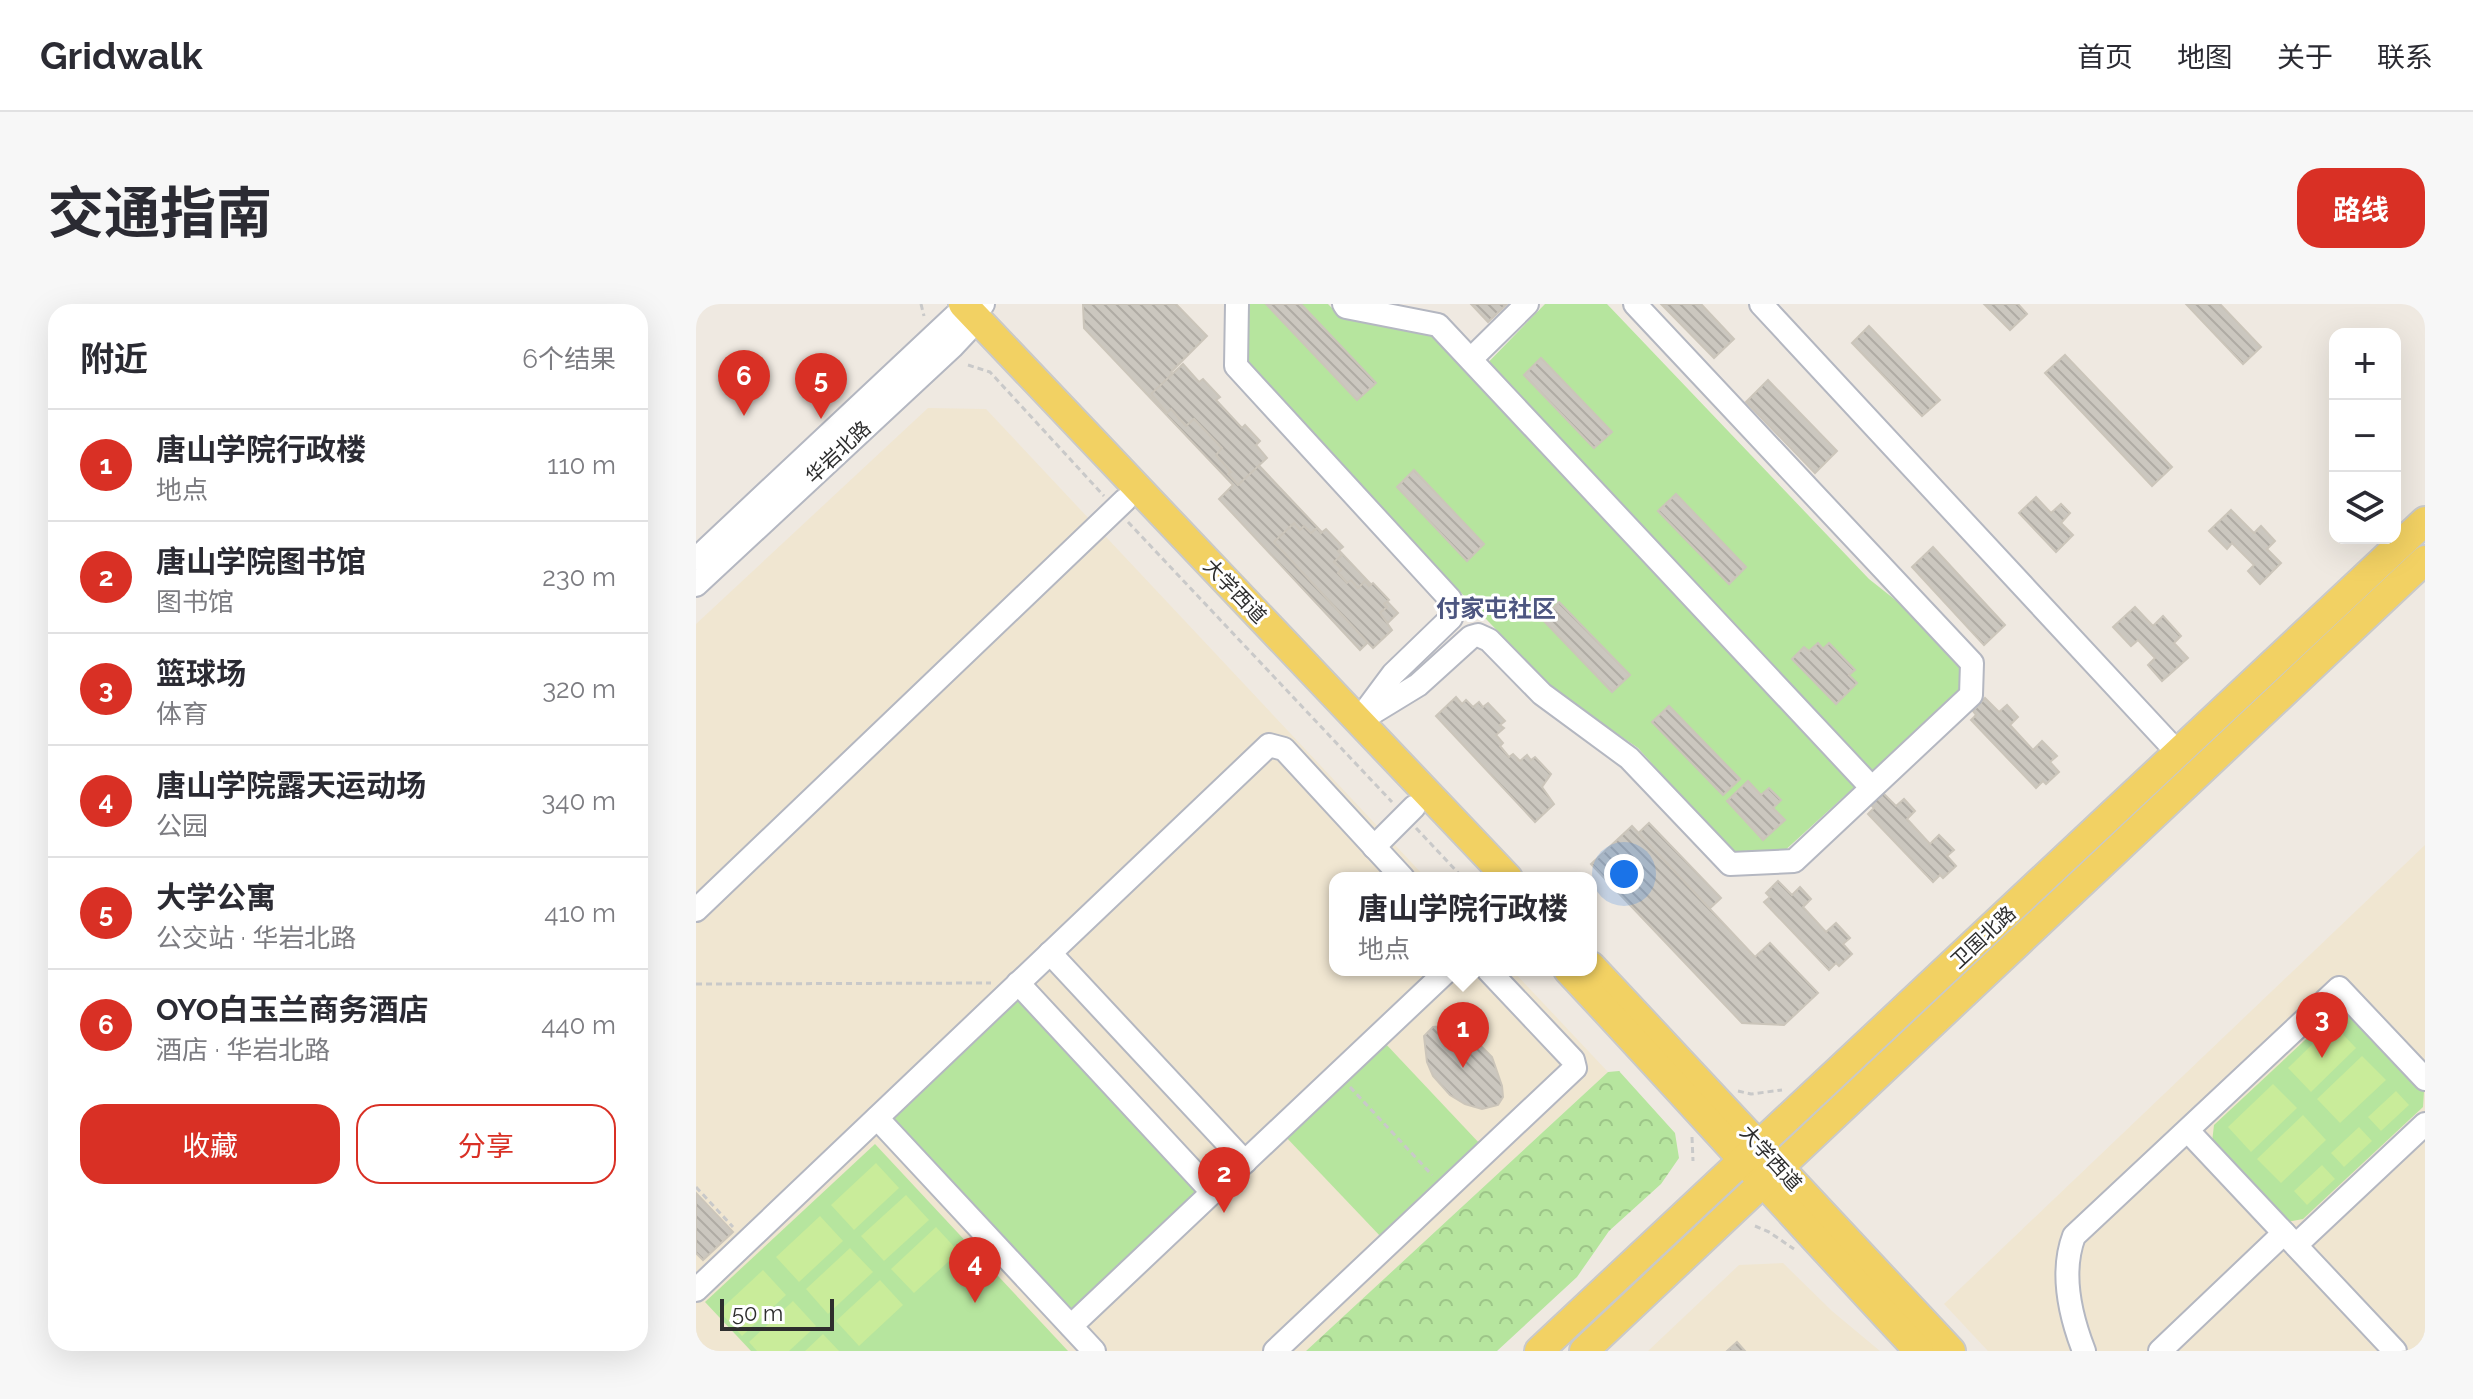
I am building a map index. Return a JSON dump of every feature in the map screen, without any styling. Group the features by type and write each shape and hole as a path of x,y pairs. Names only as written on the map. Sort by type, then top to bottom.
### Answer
{"main road":[{"name":"大学西道","path":"958,313 1120,504 1410,812 1475,872"},
{"name":"大学西道","path":"958,313 1359,721 1502,872"},
{"name":"卫国北路","path":"1539,1351 2425,521"},
{"name":"卫国北路","path":"1584,1351 2425,560"},
{"name":"大学西道","path":"1597,973 1919,1351"},
{"name":"大学西道","path":"1574,976 1752,1152"},
{"name":"大学西道","path":"1771,1174 1951,1351"}],"street":[{"path":"1237,304 1236,366 1450,599 1454,610 1451,618 1393,674 1359,721"},
{"path":"1344,304 1346,307 1438,325 1871,787"},
{"path":"1471,359 1527,304"},
{"path":"1359,721 1418,685 1471,637 1478,635 1489,640 1542,694 1629,758 1730,864 1794,861 1971,695 1972,663 1635,304"},
{"path":"1761,304 2178,753"},
{"name":"华岩北路","path":"696,559 958,313"},
{"name":"华岩北路","path":"696,585 958,313"},
{"path":"696,910 1120,504"},
{"path":"699,1281 747,1242 1269,745 1284,749 1397,872"},
{"path":"1374,847 1410,812"},
{"path":"1050,953 1245,1162"},
{"path":"1071,1326 1442,976"},
{"path":"1275,1351 1575,1068 1573,1060 1494,976"},
{"path":"1018,983 1212,1192"},
{"path":"2084,1351 2067,1287 2068,1252 2074,1236 2339,988 2425,1079"},
{"path":"877,1118 1094,1351"},
{"path":"2160,1351 2425,1124"},
{"path":"2188,1131 2395,1351"}],"path":[{"path":"921,304 958,313"},
{"path":"968,365 990,372 1120,504 1410,812 1458,872"},
{"path":"696,984 990,983"},
{"path":"1338,1074 1446,1190"},
{"path":"1733,1090 1751,1094 1782,1090"},
{"path":"1691,1130 1693,1161"},
{"path":"696,1187 747,1242"},
{"path":"1755,1226 1800,1254"}],"shaded area":[{"path":"928,408 986,409 1420,872 1329,872 1329,976 1518,976 1608,1072 1306,1351 696,1351 696,624"},
{"path":"2425,845 2425,1351 1988,1351 1944,1304"},
{"path":"1783,1263 1832,1311 1880,1351 1648,1351 1739,1265"}],"green space":[{"path":"1244,304 1328,304 1343,319 1435,336 1475,376 1545,304 1607,304 1869,579 1903,606 1964,670 1961,690 1781,854 1734,855 1638,748 1555,691 1246,368"},
{"path":"1024,994 1204,1188 1067,1315 888,1121"},
{"path":"2342,1010 2349,1012 2424,1091 2423,1107 2303,1219 2287,1222 2212,1142 2214,1125 2334,1013"},
{"path":"2333,1024 2356,1048 2311,1092 2288,1068"},
{"path":"1383,1041 1481,1145 1382,1238 1284,1135"},
{"path":"2362,1056 2386,1080 2340,1123 2317,1099"},
{"path":"1619,1071 1675,1133 1679,1158 1661,1184 1609,1231 1577,1277 1497,1351 1306,1351 1608,1072"},
{"path":"2273,1084 2297,1108 2251,1152 2228,1127"},
{"path":"2396,1091 2409,1105 2381,1131 2368,1117"},
{"path":"2303,1115 2326,1140 2281,1183 2257,1159"},
{"path":"2359,1127 2372,1141 2344,1167 2331,1153"},
{"path":"875,1144 1068,1351 751,1351 705,1302"},
{"path":"876,1163 899,1188 854,1230 831,1205"},
{"path":"2322,1165 2335,1179 2307,1205 2294,1191"},
{"path":"906,1195 929,1220 884,1261 861,1236"},
{"path":"820,1216 843,1241 799,1282 776,1257"},
{"path":"936,1227 959,1252 914,1293 891,1269"},
{"path":"850,1248 873,1272 828,1314 806,1289"},
{"path":"763,1270 786,1295 742,1336 719,1311"},
{"path":"880,1280 903,1305 859,1346 836,1321"},
{"path":"793,1301 816,1326 789,1351 757,1351 749,1342"},
{"path":"823,1334 839,1351 805,1351"}],"building":[{"path":"1083,304 1176,304 1207,336 1171,372 1398,613 1360,650 1219,499 1233,485 1084,328"},
{"path":"1266,304 1301,304 1376,383 1357,400"},
{"path":"1471,304 1507,304 1488,322"},
{"path":"1661,304 1701,304 1734,339 1714,358"},
{"path":"1984,304 2018,304 2027,314 2010,330"},
{"path":"2186,304 2220,304 2261,347 2243,364"},
{"path":"1869,326 1940,400 1922,416 1852,343"},
{"path":"2065,355 2172,467 2152,486 2045,373"},
{"path":"1541,358 1612,432 1594,448 1524,375"},
{"path":"1183,364 1199,382 1203,379 1220,397 1216,400 1242,428 1245,425 1260,441 1256,445 1267,458 1238,485 1216,455 1222,448 1194,419 1186,426 1171,409 1167,413 1151,394"},
{"path":"1768,380 1837,451 1815,473 1746,402"},
{"path":"1414,470 1484,544 1467,561 1397,487"},
{"path":"1676,494 1746,567 1729,584 1658,511"},
{"path":"2036,497 2051,513 2061,504 2070,513 2061,523 2073,535 2056,552 2019,513"},
{"path":"2231,510 2254,533 2261,526 2275,541 2267,549 2281,563 2260,584 2248,571 2254,565 2232,543 2227,549 2209,531"},
{"path":"1294,523 1300,530 1304,526 1311,533 1317,528 1321,533 1326,529 1343,547 1338,551 1342,555 1334,562 1342,569 1338,573 1347,583 1351,580 1358,588 1365,581 1369,586 1373,583 1389,600 1380,613 1392,630 1373,648 1274,542"},
{"path":"1933,547 2005,625 1984,645 1912,567"},
{"path":"1559,602 1630,675 1612,692 1542,619"},
{"path":"2135,607 2153,626 2163,616 2181,636 2174,643 2188,658 2162,681 2148,665 2155,658 2138,640 2131,646 2113,627"},
{"path":"1818,643 1823,649 1829,643 1855,670 1849,675 1857,683 1836,704 1792,659 1804,647 1809,651"},
{"path":"1456,697 1462,704 1466,700 1473,707 1479,702 1483,707 1488,703 1505,721 1500,725 1504,728 1496,735 1509,757 1513,754 1520,761 1527,755 1531,760 1535,757 1551,774 1542,787 1554,804 1535,822 1436,716"},
{"path":"1985,698 1999,712 2007,705 2018,717 2010,725 2033,750 2042,741 2057,756 2050,762 2059,772 2046,784 2043,781 2036,788 1971,720 1976,715 1973,711"},
{"path":"1669,706 1740,779 1723,795 1652,722"},
{"path":"1748,781 1761,795 1769,788 1781,800 1773,808 1785,820 1763,840 1727,801"},
{"path":"1882,792 1896,806 1904,799 1915,811 1907,819 1930,844 1939,835 1954,850 1947,856 1956,866 1943,878 1940,875 1933,882 1868,814 1874,808 1870,804"},
{"path":"1649,823 1721,898 1676,940 1605,865"},
{"path":"1632,826 1755,957 1770,943 1818,993 1784,1025 1742,1023 1591,864"},
{"path":"1778,881 1792,895 1800,887 1811,899 1803,907 1826,932 1836,923 1850,938 1843,944 1852,954 1839,966 1836,963 1829,970 1764,902 1770,897 1766,893"},
{"path":"1445,1026 1470,1035 1492,1057 1502,1086 1503,1097 1498,1105 1482,1109 1465,1104 1450,1095 1433,1076 1427,1062 1424,1036 1433,1027"},
{"path":"696,1193 733,1232 703,1260 696,1253"},
{"path":"1737,1342 1745,1351 1727,1351"}],"place":[{"name":"OYO白玉兰商务酒店","path":"744,416"},
{"name":"大学公寓","path":"821,419"},
{"name":"篮球场","path":"2322,1058"},
{"name":"唐山学院行政楼","path":"1463,1068"},
{"name":"唐山学院图书馆","path":"1224,1213"},
{"name":"唐山学院露天运动场","path":"975,1303"}],"district":[{"name":"付家屯社区","path":"1496,609"}]}
